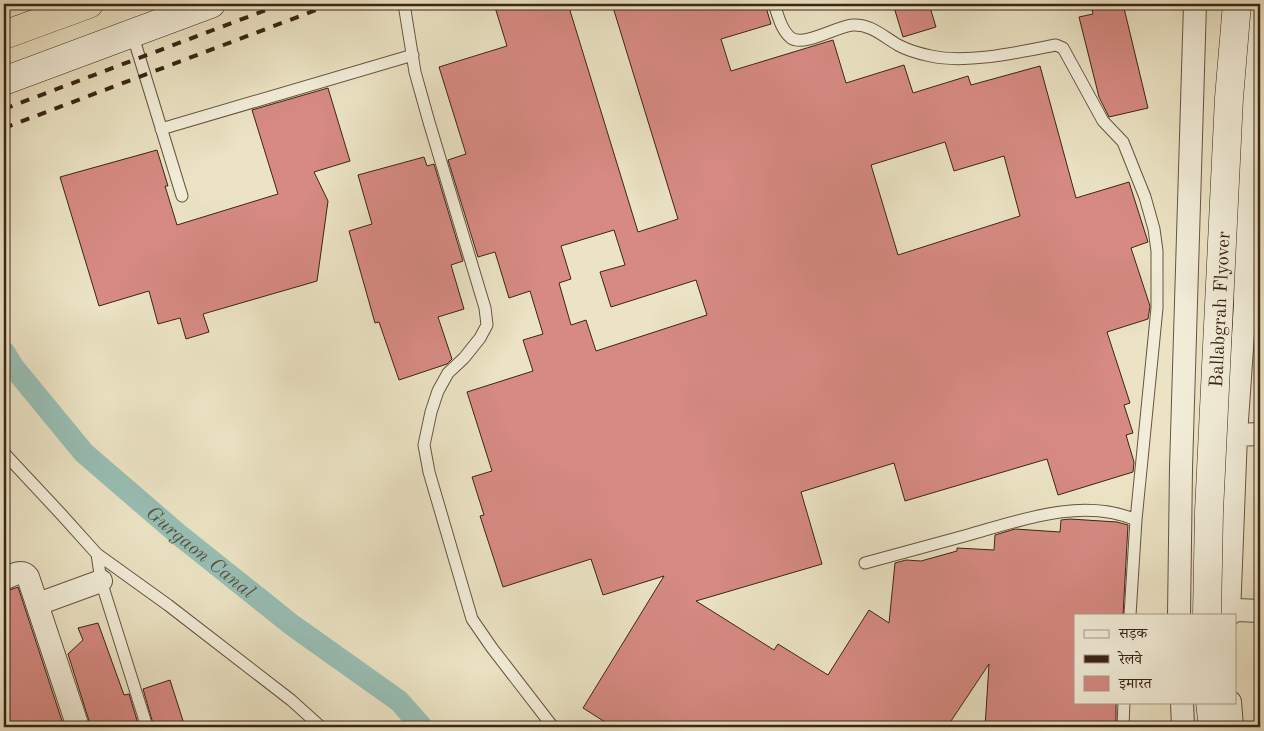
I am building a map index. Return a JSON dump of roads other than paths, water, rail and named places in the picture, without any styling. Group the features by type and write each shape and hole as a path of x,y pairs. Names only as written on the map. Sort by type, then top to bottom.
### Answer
{"highway":[{"path":"4,35 89,4"}],"main road":[{"path":"4,81 211,4"},
{"name":"Ballabgrah Flyover","path":"1222,613 1206,581 1229,108 1238,4"},
{"path":"1210,704 1213,727"}],"street":[{"path":"1195,4 1181,461 1179,611 1222,613 1260,611"},
{"path":"1222,613 1236,435 1253,305 1246,108 1257,4"},
{"path":"1236,435 1260,434"},
{"path":"4,579 21,572 26,573 78,727"},
{"path":"38,604 101,582"},
{"path":"1182,704 1183,727"},
{"path":"1230,704 1232,727"}],"lane":[{"path":"404,4 413,55 429,122 485,308 487,324 480,338 464,358 448,373 438,391 431,412 424,445 429,472 472,619 553,727"},
{"path":"774,4 782,28 792,38 804,40 854,25 874,29 900,46 932,56 966,58 1012,53 1056,45 1063,48 1103,121 1123,142 1145,197 1154,229 1157,251 1157,308 1136,520 1130,614"},
{"path":"132,33 182,196"},
{"path":"161,129 413,55"},
{"path":"4,453 96,554 168,605 291,700 321,727"},
{"path":"865,563 1040,515 1072,511 1103,512 1123,514 1136,520"},
{"path":"96,554 101,582 147,727"},
{"path":"1122,727 1124,704"}],"waterway":[{"name":"Gurgaon Canal","path":"4,352 14,368 84,453 178,534 292,625 399,701 422,727"}],"railway":[{"path":"4,109 282,4"},
{"path":"4,128 332,4"}]}
